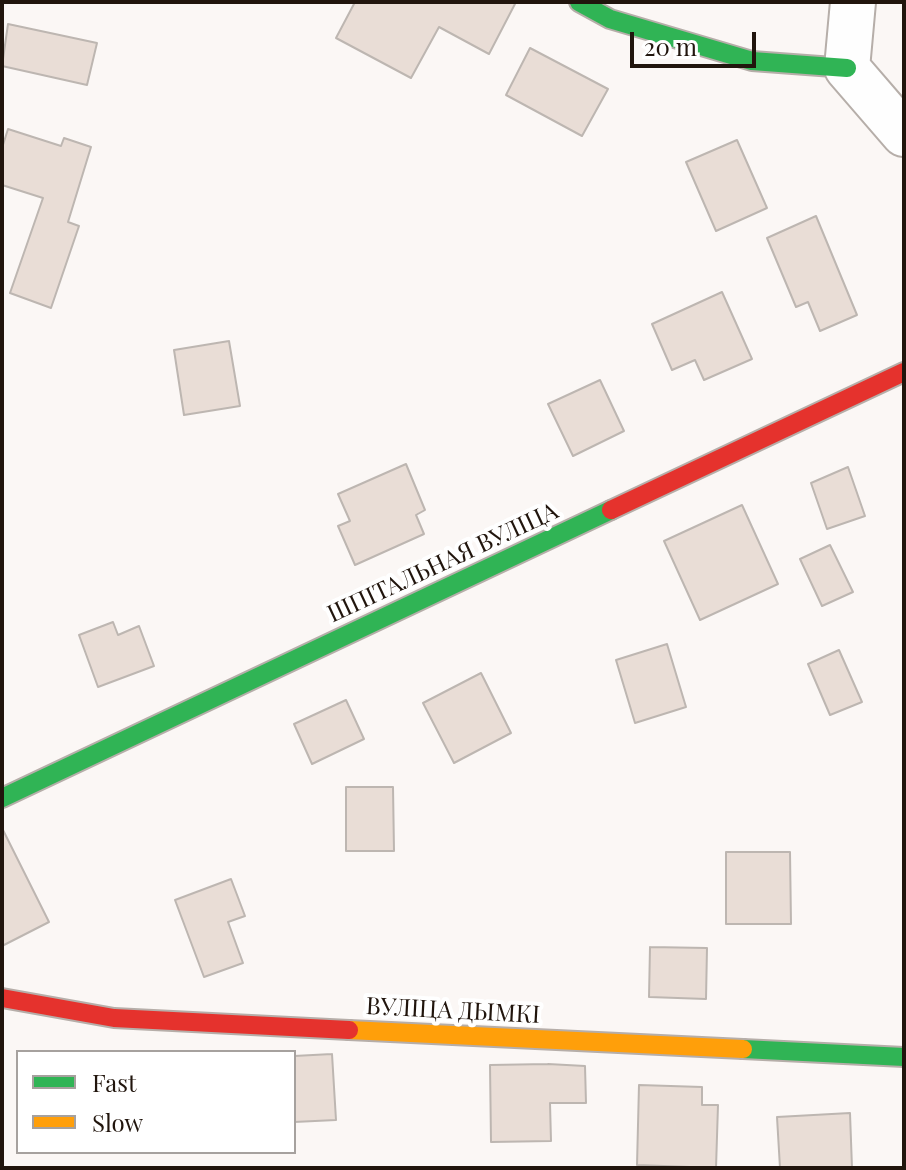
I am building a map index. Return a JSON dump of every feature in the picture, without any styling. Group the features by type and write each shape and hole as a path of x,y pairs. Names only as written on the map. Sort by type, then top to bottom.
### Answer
{"street":[{"path":"579,2 610,19 752,61 847,68 904,134"},
{"path":"847,68 853,2"},
{"name":"ШПІТАЛЬНАЯ ВУЛІЦА","path":"2,798 904,372"},
{"name":"ВУЛІЦА ДЫМКІ","path":"2,998 114,1018 904,1057"}],"building":[{"path":"355,2 516,2 489,54 439,27 411,78 336,38"},
{"path":"8,24 97,43 87,85 2,66"},
{"path":"530,48 608,89 582,136 506,95"},
{"path":"8,129 61,146 64,138 91,147 68,222 79,226 51,308 10,293 43,198 2,185 2,148"},
{"path":"737,140 767,208 716,231 686,162"},
{"path":"816,216 857,315 820,331 808,302 796,307 767,238"},
{"path":"722,292 752,359 704,380 695,360 672,370 652,324"},
{"path":"229,341 240,406 184,415 174,350"},
{"path":"600,380 624,431 573,456 548,404"},
{"path":"406,464 425,510 416,515 424,534 355,565 338,526 350,521 338,494"},
{"path":"848,467 865,516 827,529 811,483"},
{"path":"742,505 778,584 700,620 664,541"},
{"path":"830,545 853,592 822,606 800,559"},
{"path":"113,622 118,635 139,626 154,666 98,687 79,635"},
{"path":"667,644 686,707 635,723 616,660"},
{"path":"839,650 862,702 830,715 808,664"},
{"path":"481,673 511,733 454,763 423,703"},
{"path":"346,700 364,739 312,764 294,724"},
{"path":"346,787 393,787 394,851 346,851"},
{"path":"2,828 49,922 2,946"},
{"path":"726,852 790,852 791,924 726,924"},
{"path":"231,879 245,916 228,922 243,963 204,977 175,900"},
{"path":"650,947 707,948 706,999 649,997"},
{"path":"332,1054 336,1120 296,1122 296,1056"},
{"path":"490,1065 585,1066 586,1103 550,1103 551,1141 491,1142"},
{"path":"639,1085 702,1087 702,1105 718,1105 716,1168 637,1165"},
{"path":"850,1113 852,1168 780,1168 777,1117"}],"traffic: fast":[{"path":"579,2 610,19 752,61 847,68"},
{"path":"2,798 611,510"},
{"path":"743,1049 904,1057"}],"traffic: slow":[{"path":"349,1030 743,1049"}],"traffic: jam":[{"path":"611,510 904,372"},
{"path":"2,998 114,1018 349,1030"}]}
